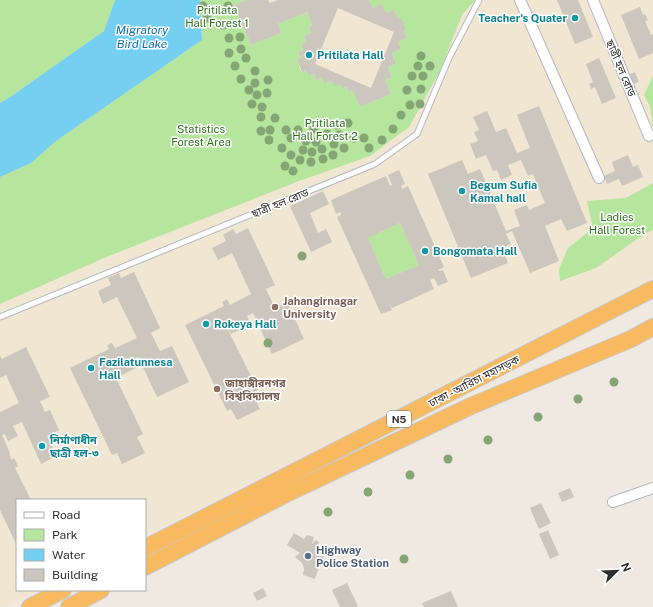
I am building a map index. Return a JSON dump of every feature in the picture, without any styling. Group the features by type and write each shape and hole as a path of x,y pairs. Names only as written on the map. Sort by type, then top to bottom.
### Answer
{"highway":[{"name":"ঢাকা - আরিচা মহাসড়ক","path":"146,547 653,289"},
{"name":"ঢাকা - আরিচা মহাসড়ক","path":"146,566 288,493 464,410 631,339 653,328"},
{"path":"30,607 61,591"},
{"path":"69,607 99,591"}],"street":[{"path":"520,0 599,178"},
{"name":"ছাত্রী হল রোড","path":"593,0 650,136"},
{"path":"612,502 653,488"}],"lane":[{"name":"ছাত্রী হল রোড","path":"0,317 375,164 417,134 449,58 479,0"}],"shaded area":[{"name":"Jahangirnagar University","path":"0,0 653,0 653,278 146,535 146,499 16,499 16,591 37,591 5,607 0,607"}],"green space":[{"path":"0,0 115,0 104,31 0,103"},
{"name":"Statistics Forest Area","path":"200,0 247,0 234,5 251,45 282,33 278,24 307,12 312,25 309,27 311,33 304,36 306,42 301,44 303,50 298,52 300,58 297,60 301,72 306,70 314,74 316,80 322,77 324,84 332,81 340,84 342,89 346,87 349,92 353,91 360,107 391,94 385,80 392,77 388,67 396,64 392,53 401,49 398,42 407,38 404,31 406,30 398,19 394,10 386,13 382,4 373,8 369,0 475,0 462,15 440,71 409,127 370,156 299,181 104,258 0,304 0,177 31,163 56,141 202,40"},
{"path":"653,76 653,127 650,106 644,95"},
{"name":"Ladies Hall Forest","path":"653,183 653,230 643,235 596,268 560,281 559,269 568,248 593,228 587,201 626,198"},
{"path":"400,223 419,265 386,279 368,238"}],"water":[{"name":"Migratory Bird Lake","path":"115,0 200,0 202,40 56,141 31,163 0,177 0,103 104,31"}],"building":[{"name":"Pritilata Hall","path":"247,0 268,0 270,3 278,0 369,0 373,8 382,4 386,13 394,10 398,19 401,18 406,30 404,31 407,38 398,42 401,49 392,53 396,64 388,67 392,77 385,80 391,94 360,107 353,91 349,92 346,87 342,89 340,84 334,86 332,81 324,84 322,77 316,80 314,74 309,76 306,70 302,72 297,60 300,58 298,52 303,50 301,44 306,42 304,36 311,33 309,27 312,25 307,12 278,24 282,33 251,45 234,5","holes":["338,8 394,32 371,88 315,64"]},
{"name":"Teacher's Quater","path":"557,0 578,0 593,37 575,44"},
{"path":"640,7 643,15 645,14 648,20 645,21 651,35 653,34 653,53 639,59 621,15"},
{"path":"599,58 616,98 602,104 595,87 591,89 589,84 593,82 586,64"},
{"path":"635,72 639,82 631,85 627,76"},
{"name":"Begum Sufia Kamal hall","path":"539,106 587,223 567,231 561,219 545,226 559,261 530,273 512,231 506,234 511,244 502,248 508,263 471,278 428,174 462,160 468,174 480,169 506,231 520,226 514,210 527,205 529,210 545,203 533,174 528,176 521,160 508,165 512,175 501,180 497,170 493,171 486,155 476,159 470,144 478,141 474,132 479,130 473,117 487,111 496,132 506,128 517,153 530,148 517,115"},
{"path":"628,155 633,167 638,165 643,177 622,186 619,179 607,184 604,176 615,171 612,162"},
{"name":"Bongomata Hall","path":"399,170 405,184 401,186 402,189 408,186 444,267 438,270 443,270 448,282 438,286 434,278 430,280 434,289 392,308 388,301 392,310 381,314 337,217 341,215 341,212 336,214 331,200 386,176 390,186 392,185 388,175","holes":["400,223 419,265 386,279 368,238"]},
{"path":"323,191 329,204 310,213 318,233 326,229 332,242 311,252 290,206"},
{"name":"Rokeya Hall","path":"248,228 275,285 266,289 275,308 287,302 304,339 272,354 253,313 247,316 251,325 231,334 225,324 258,390 252,393 260,409 237,420 231,409 227,411 185,325 224,306 222,302 227,299 230,305 251,294 232,253 218,260 212,248 226,241 223,235 233,229 236,234"},
{"name":"Fazilatunnesa Hall","path":"134,272 160,328 151,333 160,351 172,346 189,382 157,397 138,357 132,360 136,368 116,378 143,434 137,437 145,453 122,464 117,453 112,455 70,368 109,349 107,345 112,343 115,348 137,338 117,297 103,304 98,291 111,285 108,278 119,273 121,278"},
{"name":"নির্মাণাধীন ছাত্রী হল-৩","path":"26,347 50,397 40,401 45,412 50,410 59,430 47,436 57,456 41,464 22,422 13,426 18,436 8,441 5,434 2,435 11,460 14,458 18,466 15,468 30,499 16,499 16,544 0,510 0,412 19,403 6,375 0,378 0,356 2,359"},
{"path":"570,488 574,497 562,502 558,493"},
{"path":"541,503 551,523 539,529 530,508"},
{"path":"548,530 559,555 550,559 539,534"},
{"name":"Highway Police Station","path":"294,533 304,539 307,535 314,537 312,544 316,540 319,542 316,550 322,548 323,552 317,555 324,557 315,579 303,575 304,569 302,563 295,557 300,553 287,545"},
{"path":"347,583 358,606 356,607 340,607 332,590"},
{"path":"263,588 267,596 257,601 253,593"},
{"path":"451,591 458,607 424,607 422,603"}],"place":[{"name":"Teacher's Quater","path":"575,18"},
{"name":"Pritilata Hall","path":"309,55"},
{"name":"Begum Sufia Kamal hall","path":"462,191"},
{"name":"Bongomata Hall","path":"425,251"},
{"name":"Jahangirnagar University","path":"275,307"},
{"name":"Rokeya Hall","path":"206,324"},
{"name":"Fazilatunnesa Hall","path":"91,368"},
{"name":"জাহাঙ্গীরনগর বিশ্ববিদ্যালয়","path":"217,389"},
{"name":"নির্মাণাধীন ছাত্রী হল-৩","path":"42,446"},
{"name":"Highway Police Station","path":"308,556"}],"park label":[{"name":"Pritilata Hall Forest 1","path":"217,16"},
{"name":"Pritilata Hall Forest 2","path":"325,129"}]}
